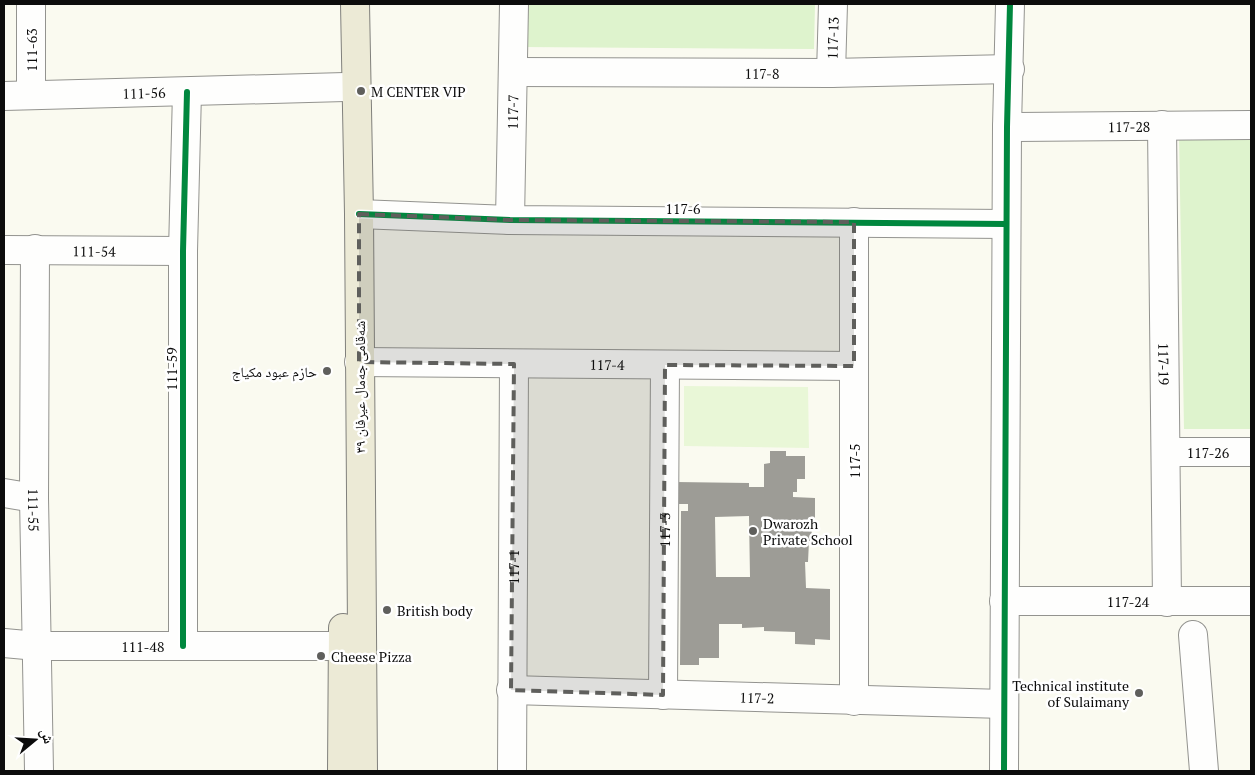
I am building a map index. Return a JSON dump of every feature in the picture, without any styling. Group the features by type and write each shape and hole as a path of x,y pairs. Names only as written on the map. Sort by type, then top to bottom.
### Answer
{"main road":[{"name":"شەقامی جەمال عیرفان ٣٩","path":"342,771 345,87 343,4"},
{"name":"شەقامی جەمال عیرفان ٣٩","path":"355,4 359,214 363,771"}],"street":[{"name":"111-63","path":"30,95 31,4"},
{"name":"117-7","path":"510,220 514,4"},
{"name":"117-13","path":"831,73 833,4"},
{"path":"1004,771 1006,224 1010,4"},
{"name":"117-8","path":"513,72 831,73 1010,69"},
{"name":"111-56","path":"4,96 345,87"},
{"name":"111-59","path":"183,646 183,251 187,92"},
{"name":"117-28","path":"1007,127 1251,125"},
{"name":"117-19","path":"1162,126 1167,602"},
{"name":"117-6","path":"359,214 510,220 1006,224"},
{"name":"117-5","path":"854,222 854,701"},
{"name":"111-55","path":"35,249 34,498 39,771"},
{"name":"111-54","path":"4,250 183,251"},
{"name":"117-4","path":"359,362 854,366"},
{"name":"117-1","path":"512,771 514,364"},
{"name":"117-3","path":"663,695 665,365"},
{"name":"117-26","path":"1166,452 1251,452"},
{"path":"4,493 34,498"},
{"name":"117-24","path":"1004,601 1251,601"},
{"path":"1193,635 1204,771"},
{"name":"111-48","path":"4,643 37,646 343,646"},
{"name":"117-2","path":"511,690 1004,704"}],"highlighted area":[{"path":"359,214 510,220 854,222 854,366 665,365 663,695 511,690 514,364 359,362"}],"green space":[{"path":"523,4 815,4 814,49 522,47"},
{"path":"1251,131 1251,429 1184,429 1179,132"},
{"path":"684,386 808,387 809,448 684,446"}],"building":[{"path":"770,451 786,451 786,456 805,456 805,479 797,479 797,492 793,492 793,497 815,498 815,518 811,518 812,541 809,541 808,562 805,562 806,588 830,589 830,640 815,639 815,645 795,644 795,632 764,631 764,627 742,628 742,624 719,624 719,658 699,658 699,665 680,665 681,511 688,511 688,504 676,504 676,482 749,483 749,487 764,487 764,464 770,463","holes":["749,516 750,577 716,577 715,517"]}],"cycle path":[{"path":"1004,771 1007,127 1010,4"},
{"path":"183,646 183,251 187,92"},
{"path":"359,214 510,220 1006,224"}],"place":[{"name":"M CENTER VIP","path":"361,91"},
{"name":"حازم عبود مكياج","path":"327,371"},
{"name":"Dwarozh Private School","path":"753,531"},
{"name":"British body","path":"387,610"},
{"name":"Cheese Pizza","path":"321,656"},
{"name":"Technical institute of Sulaimany","path":"1139,693"}]}
